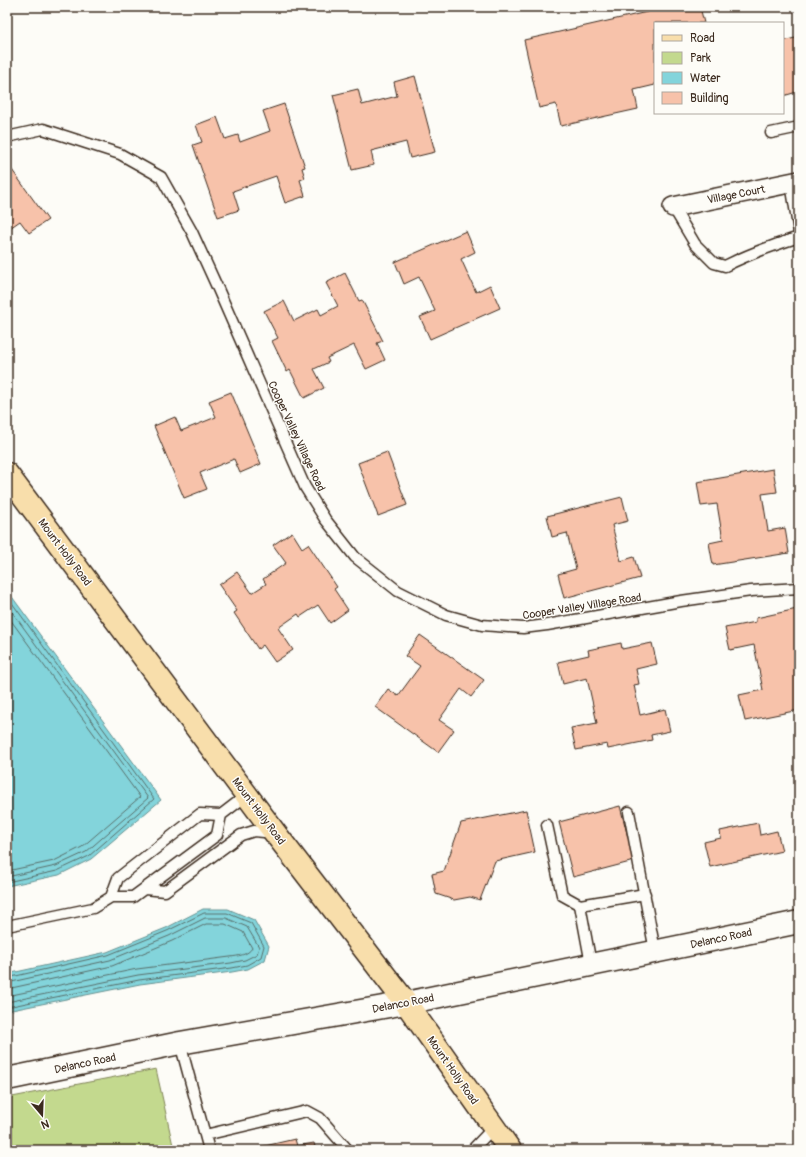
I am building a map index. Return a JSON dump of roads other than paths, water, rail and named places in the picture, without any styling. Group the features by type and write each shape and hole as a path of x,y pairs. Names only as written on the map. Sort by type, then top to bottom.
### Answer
{"main road":[{"name":"Mount Holly Road","path":"7,474 275,834 406,1003 510,1150"}],"street":[{"name":"Village Court","path":"673,206 795,182"},
{"name":"Delanco Road","path":"7,1079 180,1043 406,1003 799,922"}],"lane":[{"path":"771,133 799,128"},
{"name":"Cooper Valley Village Road","path":"7,137 42,130 120,154 161,177 192,232 305,487 325,519 355,557 398,591 446,615 482,625 523,628 681,601 751,591 799,588"},
{"path":"795,182 799,233"},
{"path":"673,206 695,244 714,263 725,266 769,247 799,237"},
{"path":"111,897 118,878 200,814 221,815 247,795"},
{"path":"629,812 655,951"},
{"path":"7,926 93,908 111,897 133,898 217,835 221,815"},
{"path":"547,825 562,894 580,905 645,894"},
{"path":"145,889 164,891 241,835 254,831 275,834"},
{"path":"580,905 591,964"},
{"path":"180,1043 209,1150"},
{"path":"205,1135 307,1111 320,1118 348,1150"},
{"path":"472,1150 493,1128"}],"water":[{"path":"7,590 161,800 91,859 59,875 7,886"},
{"path":"203,909 228,909 254,920 269,946 265,960 248,969 140,984 7,1011 7,974 107,952 166,928"}]}
